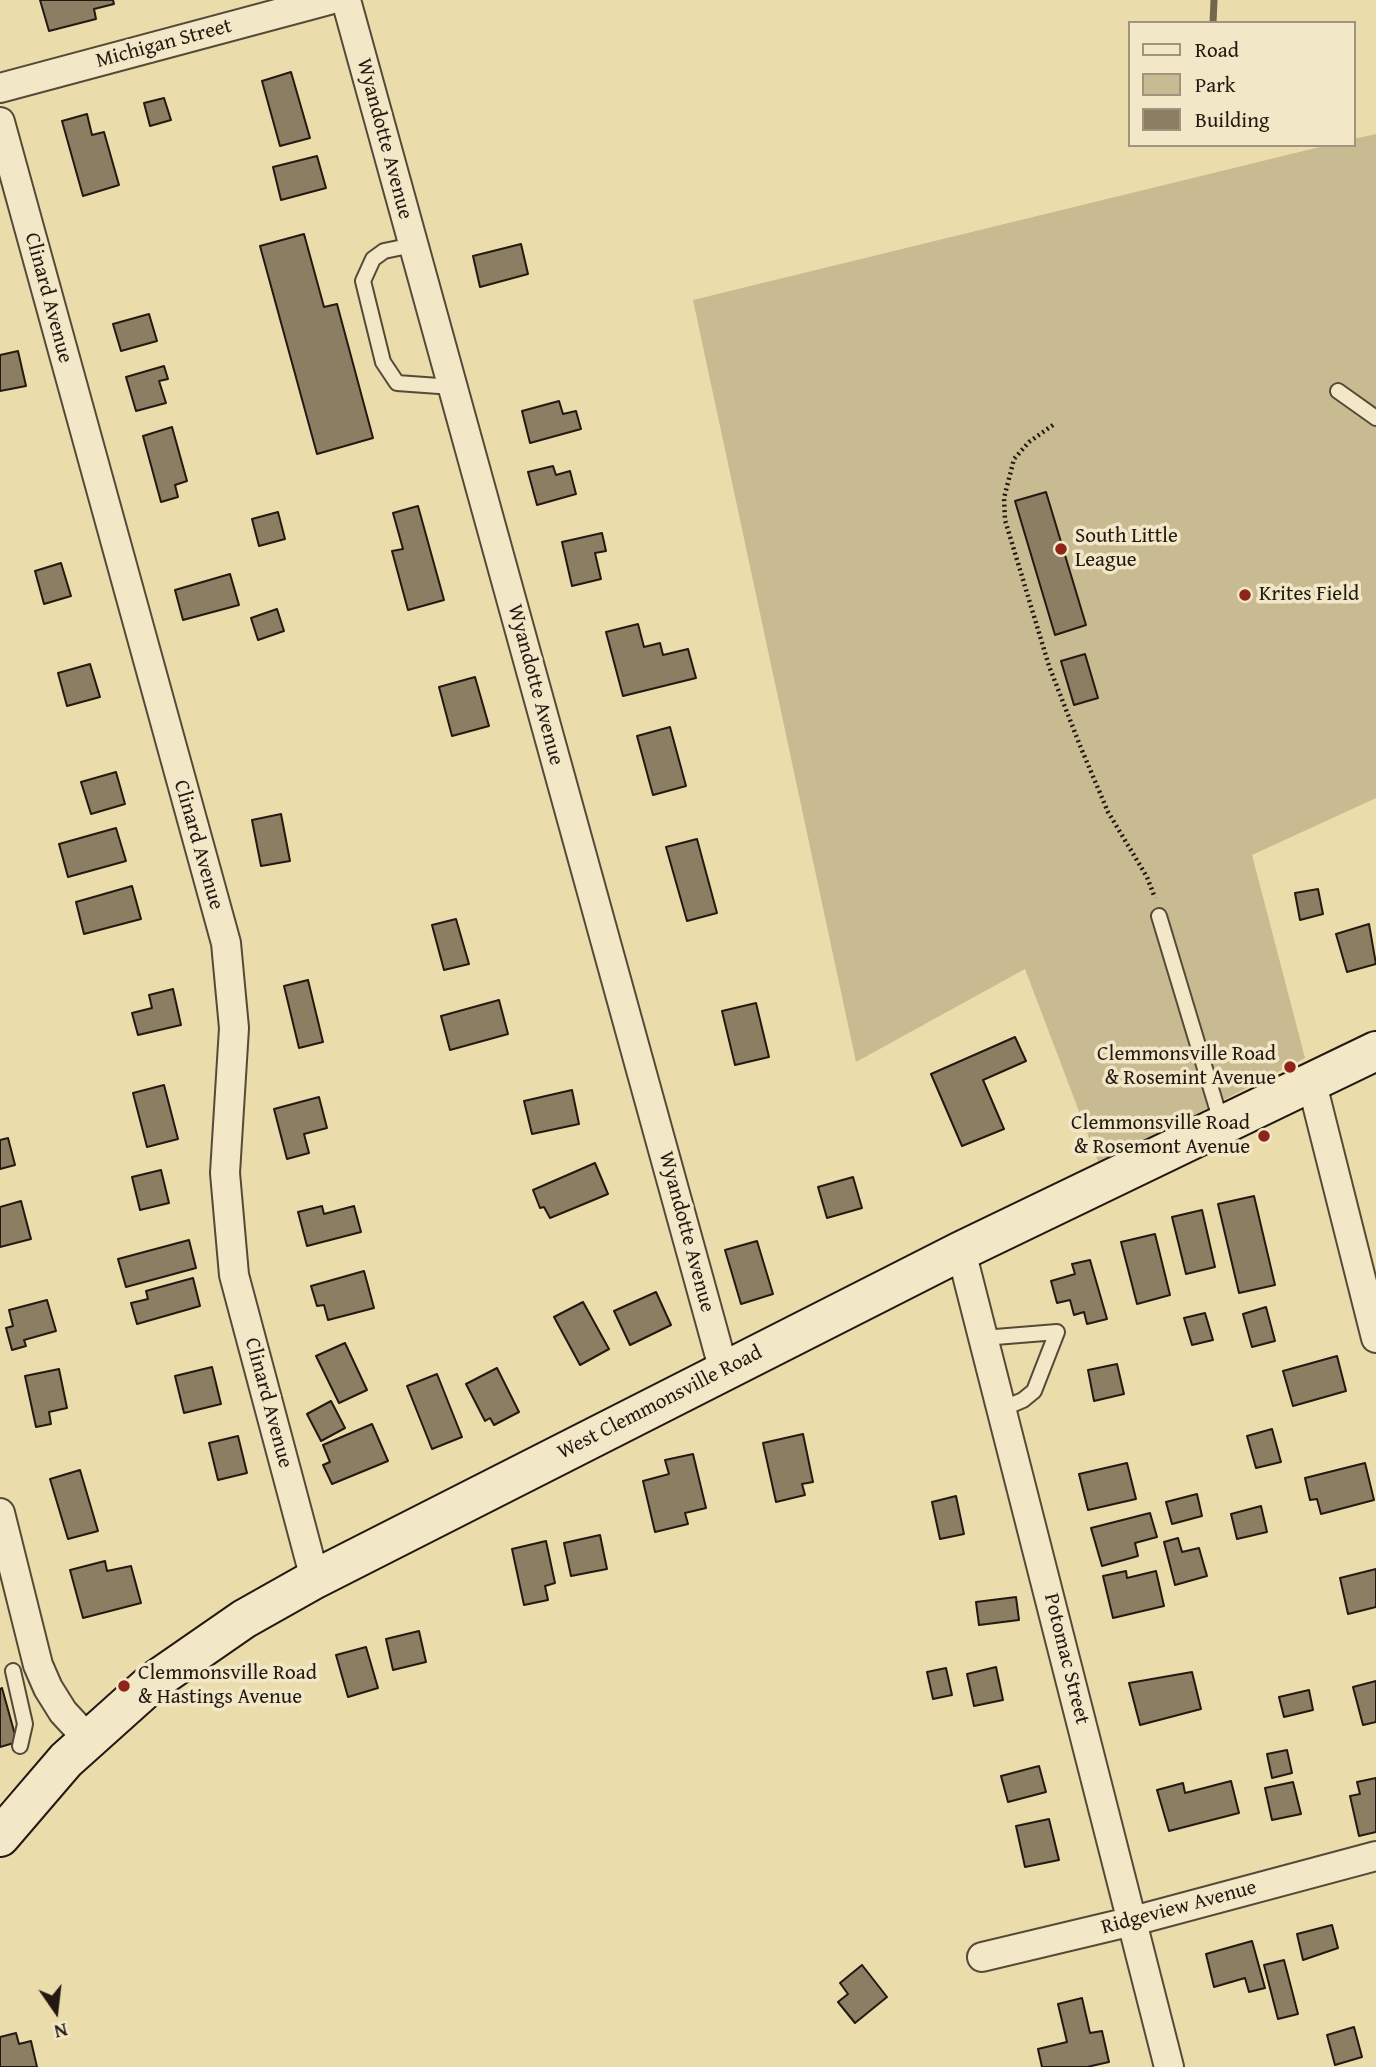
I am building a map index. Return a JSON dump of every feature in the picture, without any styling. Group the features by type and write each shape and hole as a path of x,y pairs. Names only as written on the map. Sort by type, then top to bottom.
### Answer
{"main road":[{"name":"West Clemmonsville Road","path":"0,1837 29,1800 89,1740 153,1682 196,1649 315,1579 961,1251 1376,1051"}],"street":[{"name":"Michigan Street","path":"0,88 328,0"},
{"name":"Wyandotte Avenue","path":"346,0 724,1371"},
{"name":"Clinard Avenue","path":"0,122 226,943 234,1028 225,1173 234,1275 315,1579"},
{"path":"1312,1084 1376,1338"},
{"name":"Potomac Street","path":"961,1251 1169,2067"},
{"path":"0,1513 17,1670 89,1740"},
{"name":"Ridgeview Avenue","path":"982,1957 1133,1921 1376,1856"}],"lane":[{"path":"413,245 384,251 373,259 363,281 383,362 397,383 453,387"},
{"path":"1338,391 1376,418"},
{"path":"1159,916 1222,1126"},
{"path":"983,1338 1057,1332 1034,1391 1023,1400 1002,1409"},
{"path":"17,1670 25,1724 20,1746"}],"path":[{"path":"1053,425 1029,442 1014,459 1004,498 1004,520 1049,666 1108,812 1147,877 1159,916"}],"green space":[{"name":"South Little League","path":"1376,134 1376,798 1252,855 1305,1058 1099,1164 1025,969 856,1062 693,300 1320,147 1355,147 1355,139"}],"building":[{"path":"40,0 113,0 114,4 94,9 96,19 49,31"},
{"path":"291,72 310,138 280,146 262,81"},
{"path":"164,98 171,120 150,126 144,103"},
{"path":"87,114 92,135 104,132 119,185 83,196 62,121"},
{"path":"317,156 326,188 281,200 273,167"},
{"path":"304,234 324,307 337,304 373,438 317,454 260,246"},
{"path":"521,244 528,274 480,287 473,256"},
{"path":"149,314 157,341 121,351 113,324"},
{"path":"18,351 26,386 0,391 0,355"},
{"path":"164,366 168,379 159,381 166,403 136,411 126,377"},
{"path":"559,401 563,414 576,411 581,429 530,443 522,411"},
{"path":"172,427 187,481 175,485 178,497 161,502 143,436"},
{"path":"553,466 556,475 570,471 576,494 537,505 528,472"},
{"path":"1046,492 1086,625 1055,635 1015,501"},
{"path":"418,506 444,600 408,610 392,551 403,549 393,513"},
{"path":"278,512 285,539 259,546 252,519"},
{"path":"602,533 606,551 595,553 601,579 572,586 562,542"},
{"path":"61,563 71,596 44,604 35,571"},
{"path":"230,574 239,605 183,620 175,590"},
{"path":"277,609 284,631 258,640 251,618"},
{"path":"638,624 644,647 660,643 663,655 688,649 696,678 623,696 606,632"},
{"path":"1085,654 1098,698 1074,705 1061,661"},
{"path":"90,664 100,697 67,706 58,673"},
{"path":"475,677 489,726 452,736 439,687"},
{"path":"670,727 686,786 653,795 637,736"},
{"path":"116,772 125,804 91,814 81,782"},
{"path":"281,814 290,861 261,866 252,820"},
{"path":"116,828 126,861 68,877 59,844"},
{"path":"697,839 717,913 687,921 666,847"},
{"path":"132,886 141,919 84,934 76,902"},
{"path":"1318,889 1323,914 1300,920 1295,893"},
{"path":"456,919 469,964 444,970 432,925"},
{"path":"1369,924 1376,964 1347,972 1336,934"},
{"path":"308,980 323,1042 299,1048 284,986"},
{"path":"173,989 181,1025 138,1035 132,1013 152,1008 149,995"},
{"path":"499,1000 508,1034 450,1050 441,1016"},
{"path":"756,1003 769,1057 735,1065 722,1011"},
{"path":"1015,1037 1026,1061 983,1080 1004,1129 962,1146 931,1074"},
{"path":"164,1085 178,1139 147,1147 133,1093"},
{"path":"572,1090 579,1124 532,1134 524,1101"},
{"path":"319,1097 327,1128 304,1134 309,1153 287,1159 274,1109"},
{"path":"8,1138 15,1165 0,1169 0,1140"},
{"path":"595,1163 608,1194 550,1218 544,1207 540,1208 533,1190"},
{"path":"161,1170 169,1203 140,1210 132,1177"},
{"path":"853,1177 862,1208 827,1218 818,1187"},
{"path":"1254,1196 1275,1285 1239,1293 1218,1204"},
{"path":"21,1201 31,1239 0,1247 0,1207"},
{"path":"322,1206 324,1214 354,1206 361,1232 307,1246 298,1212"},
{"path":"1202,1210 1215,1267 1186,1274 1172,1217"},
{"path":"1155,1234 1170,1295 1137,1304 1121,1242"},
{"path":"189,1240 196,1268 126,1287 118,1259"},
{"path":"757,1241 773,1294 741,1304 725,1250"},
{"path":"1090,1260 1107,1319 1087,1324 1084,1312 1074,1315 1070,1300 1057,1303 1051,1281 1075,1274 1072,1264"},
{"path":"364,1271 374,1308 328,1320 324,1305 317,1306 311,1286"},
{"path":"193,1278 200,1306 137,1324 131,1303 148,1299 146,1291"},
{"path":"656,1292 671,1325 630,1345 614,1311"},
{"path":"47,1300 56,1331 24,1340 26,1346 12,1350 6,1328 13,1326 9,1310"},
{"path":"583,1302 609,1349 580,1365 554,1317"},
{"path":"1266,1307 1275,1341 1252,1347 1243,1314"},
{"path":"1205,1313 1213,1340 1192,1345 1184,1318"},
{"path":"345,1343 367,1390 339,1403 316,1356"},
{"path":"1337,1356 1346,1391 1293,1406 1283,1371"},
{"path":"1117,1364 1124,1394 1094,1401 1088,1370"},
{"path":"212,1367 221,1404 184,1413 175,1376"},
{"path":"497,1368 519,1412 494,1425 490,1418 485,1421 466,1384"},
{"path":"59,1369 67,1408 49,1412 51,1424 36,1427 25,1376"},
{"path":"437,1374 462,1437 432,1449 407,1386"},
{"path":"331,1401 345,1428 321,1441 307,1414"},
{"path":"372,1424 388,1461 332,1484 323,1465 330,1462 323,1445"},
{"path":"1272,1429 1281,1462 1256,1468 1247,1436"},
{"path":"803,1434 813,1482 802,1484 805,1495 776,1502 763,1443"},
{"path":"238,1436 247,1473 218,1480 209,1443"},
{"path":"693,1454 706,1508 685,1513 688,1524 655,1532 643,1481 669,1474 665,1460"},
{"path":"1127,1463 1136,1499 1088,1510 1079,1474"},
{"path":"1365,1463 1374,1500 1321,1514 1317,1499 1310,1500 1305,1478"},
{"path":"80,1470 98,1531 68,1539 50,1479"},
{"path":"1197,1494 1202,1516 1172,1524 1166,1502"},
{"path":"956,1496 964,1534 940,1539 932,1502"},
{"path":"1261,1506 1267,1532 1237,1539 1231,1514"},
{"path":"1150,1513 1157,1537 1135,1543 1138,1556 1102,1566 1091,1528"},
{"path":"600,1535 607,1569 571,1576 564,1543"},
{"path":"1178,1538 1182,1552 1199,1548 1207,1576 1175,1585 1164,1542"},
{"path":"546,1541 555,1583 545,1586 548,1600 524,1605 512,1549"},
{"path":"105,1561 107,1571 131,1566 141,1603 83,1618 70,1570"},
{"path":"1376,1569 1376,1607 1348,1614 1340,1578"},
{"path":"1126,1571 1127,1578 1156,1571 1164,1606 1113,1618 1103,1576"},
{"path":"1016,1597 1019,1620 979,1625 976,1602"},
{"path":"419,1631 426,1662 393,1670 386,1639"},
{"path":"366,1647 378,1688 348,1697 336,1655"},
{"path":"996,1667 1003,1700 974,1706 967,1674"},
{"path":"946,1668 952,1695 933,1699 927,1672"},
{"path":"1192,1672 1201,1709 1140,1725 1129,1683"},
{"path":"1376,1681 1376,1722 1363,1725 1353,1687"},
{"path":"2,1688 17,1742 0,1747 0,1689"},
{"path":"1309,1690 1313,1710 1284,1717 1279,1697"},
{"path":"1287,1750 1292,1773 1272,1778 1267,1754"},
{"path":"1039,1766 1046,1792 1008,1802 1001,1776"},
{"path":"1376,1778 1376,1832 1359,1836 1350,1796 1360,1794 1357,1782"},
{"path":"1231,1781 1239,1813 1169,1831 1157,1790 1183,1783 1185,1793"},
{"path":"1293,1782 1301,1814 1272,1820 1265,1788"},
{"path":"1049,1819 1059,1860 1025,1867 1016,1826"},
{"path":"1332,1925 1338,1948 1303,1960 1297,1934"},
{"path":"1252,1941 1265,1988 1249,1992 1245,1978 1214,1987 1206,1954"},
{"path":"1284,1960 1298,2014 1278,2019 1264,1965"},
{"path":"862,1965 887,1997 855,2023 838,2002 848,1994 840,1983"},
{"path":"1082,1998 1090,2033 1102,2031 1109,2062 1087,2067 1042,2067 1038,2049 1067,2042 1058,2004"},
{"path":"1354,2027 1362,2057 1335,2065 1327,2035"},
{"path":"16,2033 19,2044 31,2041 37,2067 0,2067 0,2037"}],"waterway":[{"path":"1213,21 1214,0"}],"place":[{"name":"South Little League","path":"1061,549"},
{"name":"Krites Field","path":"1245,595"},
{"name":"Clemmonsville Road & Rosemint Avenue","path":"1290,1067"},
{"name":"Clemmonsville Road & Rosemont Avenue","path":"1264,1136"},
{"name":"Clemmonsville Road & Hastings Avenue","path":"124,1686"}]}
